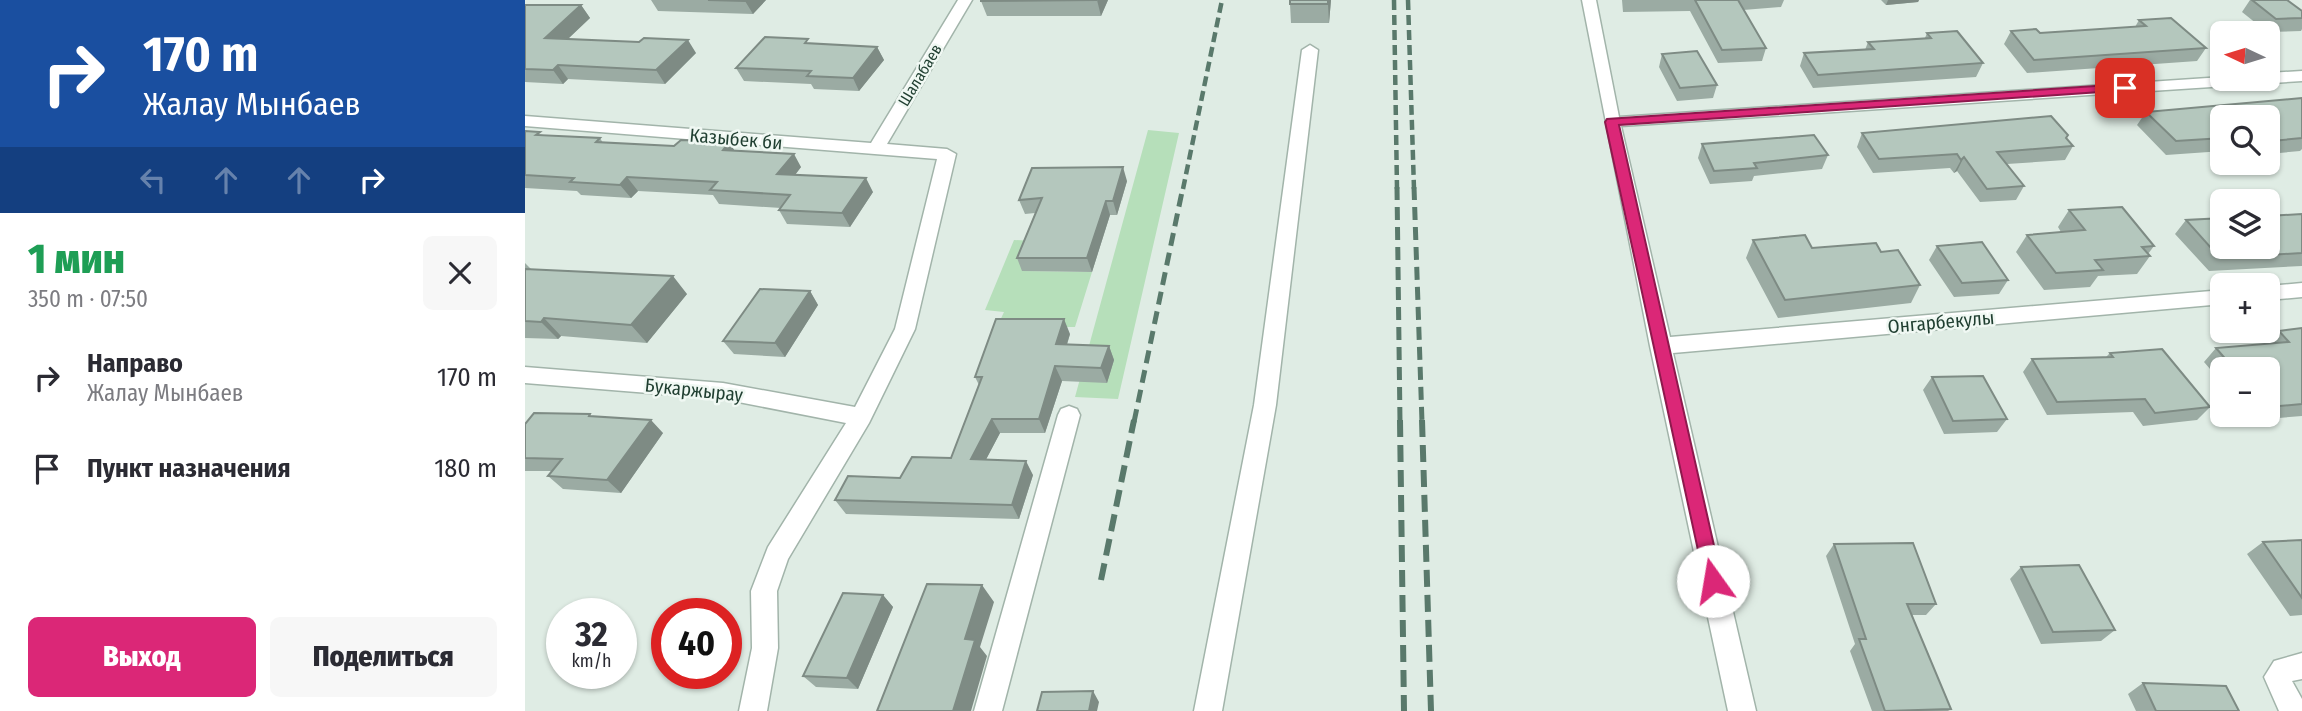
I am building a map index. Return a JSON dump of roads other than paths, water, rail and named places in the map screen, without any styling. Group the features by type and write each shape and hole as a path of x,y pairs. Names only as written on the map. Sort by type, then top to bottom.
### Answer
{"street":[{"name":"Шалабаев","path":"875,150 965,0"},
{"path":"1589,0 1660,346 1742,711"},
{"path":"1208,711 1265,405 1310,50"},
{"path":"2280,77 2302,76"},
{"path":"1612,122 2210,82"},
{"name":"Казыбек би","path":"525,121 947,154 905,330 861,417"},
{"path":"2280,292 2302,290"},
{"name":"Онгарбекулы","path":"1660,346 2210,298"},
{"name":"Букаржырау","path":"525,374 723,391 861,417"},
{"path":"988,711 1069,415"},
{"path":"753,711 765,648 765,592 777,555 861,417"},
{"path":"2294,711 2280,688 2277,677 2283,670 2302,666"}],"railway":[{"path":"1183,189 1222,0"},
{"path":"1394,0 1397,189"},
{"path":"1408,0 1414,189"},
{"path":"1134,422 1183,187"},
{"path":"1397,187 1400,422"},
{"path":"1414,187 1422,422"},
{"path":"1101,580 1134,420"},
{"path":"1400,420 1404,711"},
{"path":"1422,420 1431,711"}]}
